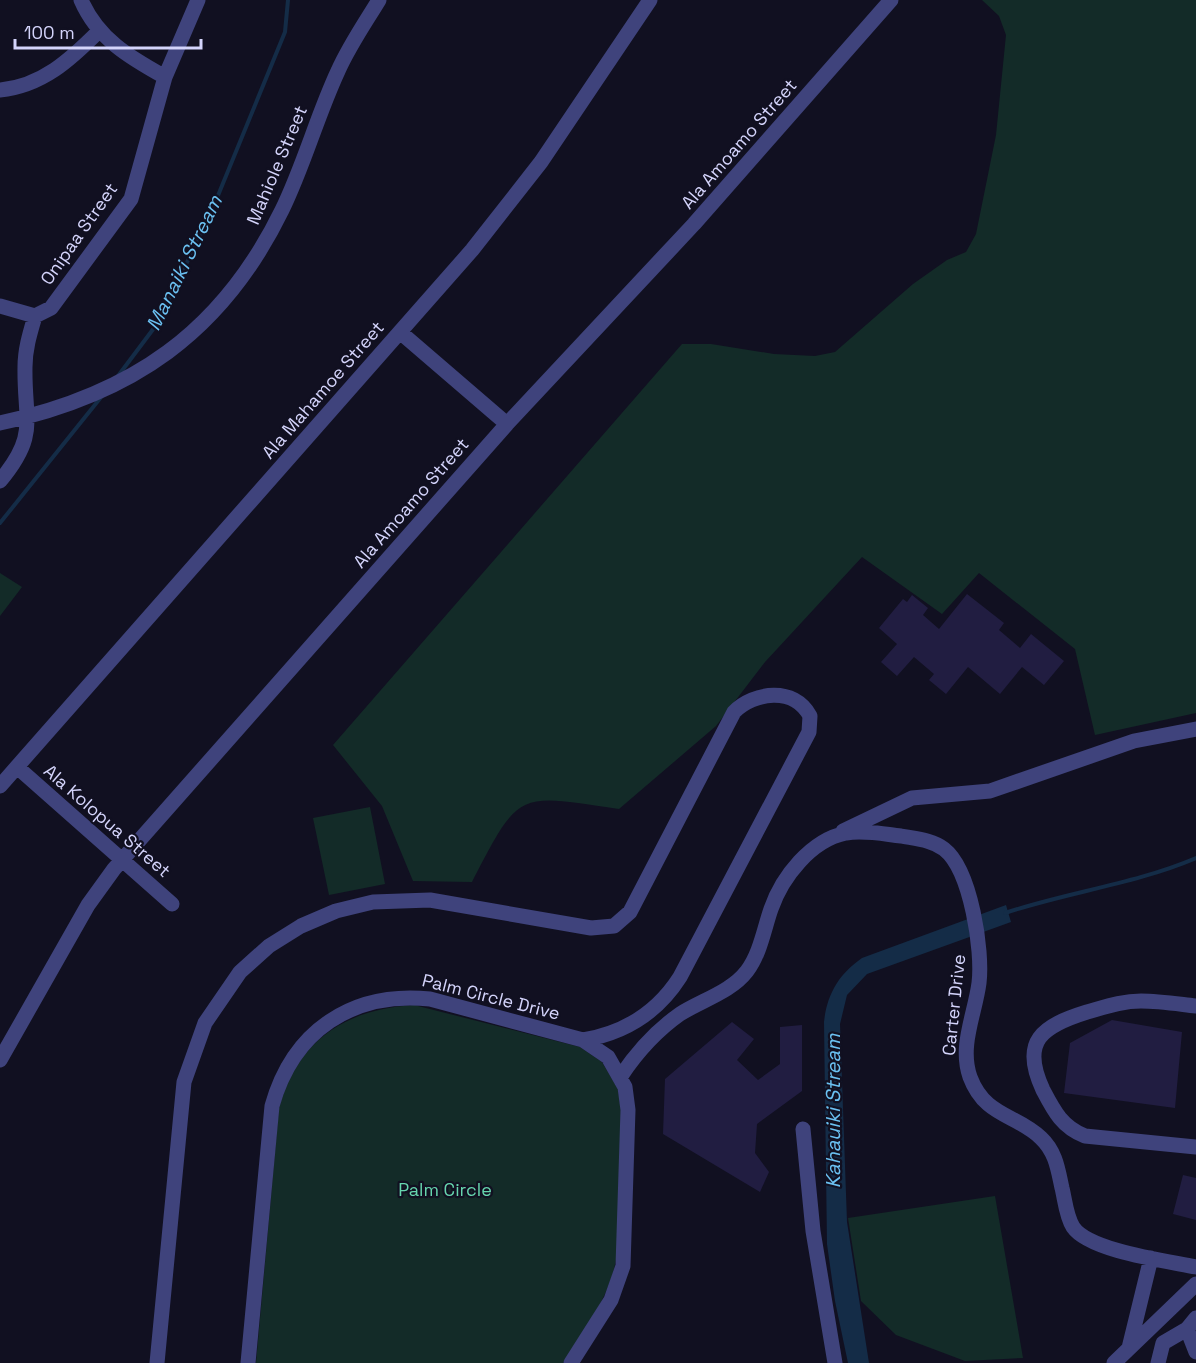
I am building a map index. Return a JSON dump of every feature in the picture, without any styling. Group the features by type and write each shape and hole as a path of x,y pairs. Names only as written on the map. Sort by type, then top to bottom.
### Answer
{"street":[{"path":"81,0 99,31 117,49 165,77"},
{"name":"Onipaa Street","path":"35,316 51,308 131,199 165,77 198,0"},
{"name":"Mahiole Street","path":"0,423 28,417 105,391 150,366 195,329 230,292 247,271 282,209 338,70 379,0"},
{"name":"Ala Mahamoe Street","path":"0,786 479,242 541,162 650,0"},
{"name":"Ala Amoamo Street","path":"0,1060 88,905 123,861 507,424 694,225 891,0"},
{"path":"0,90 24,87 48,75 99,31"},
{"path":"0,306 35,316 25,365 28,417 20,455 0,481"},
{"path":"400,332 507,424"},
{"path":"157,1363 184,1082 205,1023 240,972 269,946 301,926 336,911 373,902 430,900 591,928 614,926 630,912 734,712 747,701 763,695 791,700 807,711 811,722 809,732 680,977 664,999 644,1017 609,1035 583,1040"},
{"path":"833,837 912,798 990,791 1128,743 1196,729"},
{"name":"Ala Kolopua Street","path":"17,767 172,904"},
{"path":"888,808 892,835"},
{"name":"Carter Drive","path":"621,1076 655,1035 681,1014 741,978 754,960 773,903 785,882 810,853 833,837 861,832 926,840 951,855 961,871 977,936 980,975 966,1055 974,1085 992,1108 1035,1133 1047,1144 1056,1158 1071,1222 1078,1233 1090,1241 1196,1268"},
{"name":"Palm Circle Drive","path":"248,1363 272,1106 288,1065 311,1036 329,1022 356,1007 384,999 415,998 430,999 583,1040 608,1057 621,1076 628,1110 623,1266 611,1300 571,1363"},
{"path":"1192,1146 1086,1136 1077,1133 1062,1122 1053,1110 1036,1076 1033,1060 1040,1037 1058,1021 1128,1001 1196,1006"},
{"path":"644,1017 655,1035"},
{"path":"803,1129 813,1231 835,1363"},
{"path":"1126,1356 1151,1258"},
{"path":"1114,1363 1126,1356 1194,1290"},
{"path":"1158,1363 1163,1342 1192,1324 1196,1353 1193,1363"}],"green space":[{"path":"982,0 1196,0 1196,713 1095,735 1075,649 979,573 942,614 862,557 765,662 716,726 619,809 560,801 540,801 525,805 513,814 501,829 472,882 413,881 382,806 333,745 682,344 711,344 774,354 815,356 835,352 913,284 947,260 966,252 976,234 996,135 1006,35 999,16"},
{"path":"0,573 22,587 0,616"},
{"path":"370,807 385,884 329,895 313,818"},
{"name":"Palm Circle","path":"414,1005 580,1047 602,1062 618,1089 621,1110 617,1253 604,1297 563,1363 256,1363 279,1108 288,1084 299,1063 312,1046 328,1032 367,1013"},
{"path":"995,1196 1023,1358 965,1361 896,1335 861,1301 848,1218"}],"water":[{"path":"1006,905 1011,922 867,974 847,995 840,1024 847,1222 869,1363 848,1363 835,1301 827,1244 824,1022 828,1002 841,978 862,958"}],"building":[{"path":"967,594 1004,623 999,630 1020,648 1031,634 1064,661 1044,685 1022,667 1000,694 968,667 946,694 929,680 934,674 914,657 897,676 881,662 897,644 879,628 903,599 907,602 912,595 928,608 923,615 939,629"},
{"path":"1112,1020 1182,1032 1175,1108 1064,1093 1070,1043"},
{"path":"732,1022 754,1039 737,1060 758,1080 780,1064 780,1027 802,1025 802,1091 757,1124 755,1153 769,1172 760,1192 663,1134 665,1079"},
{"path":"1183,1175 1196,1178 1196,1220 1173,1214"}],"waterway":[{"name":"Manaiki Stream","path":"118,376 157,324 210,215 285,32 288,0"},
{"name":"Manaiki Stream","path":"0,523 102,396"},
{"name":"Kahauiki Stream","path":"1005,913 1149,875 1196,858"}]}
